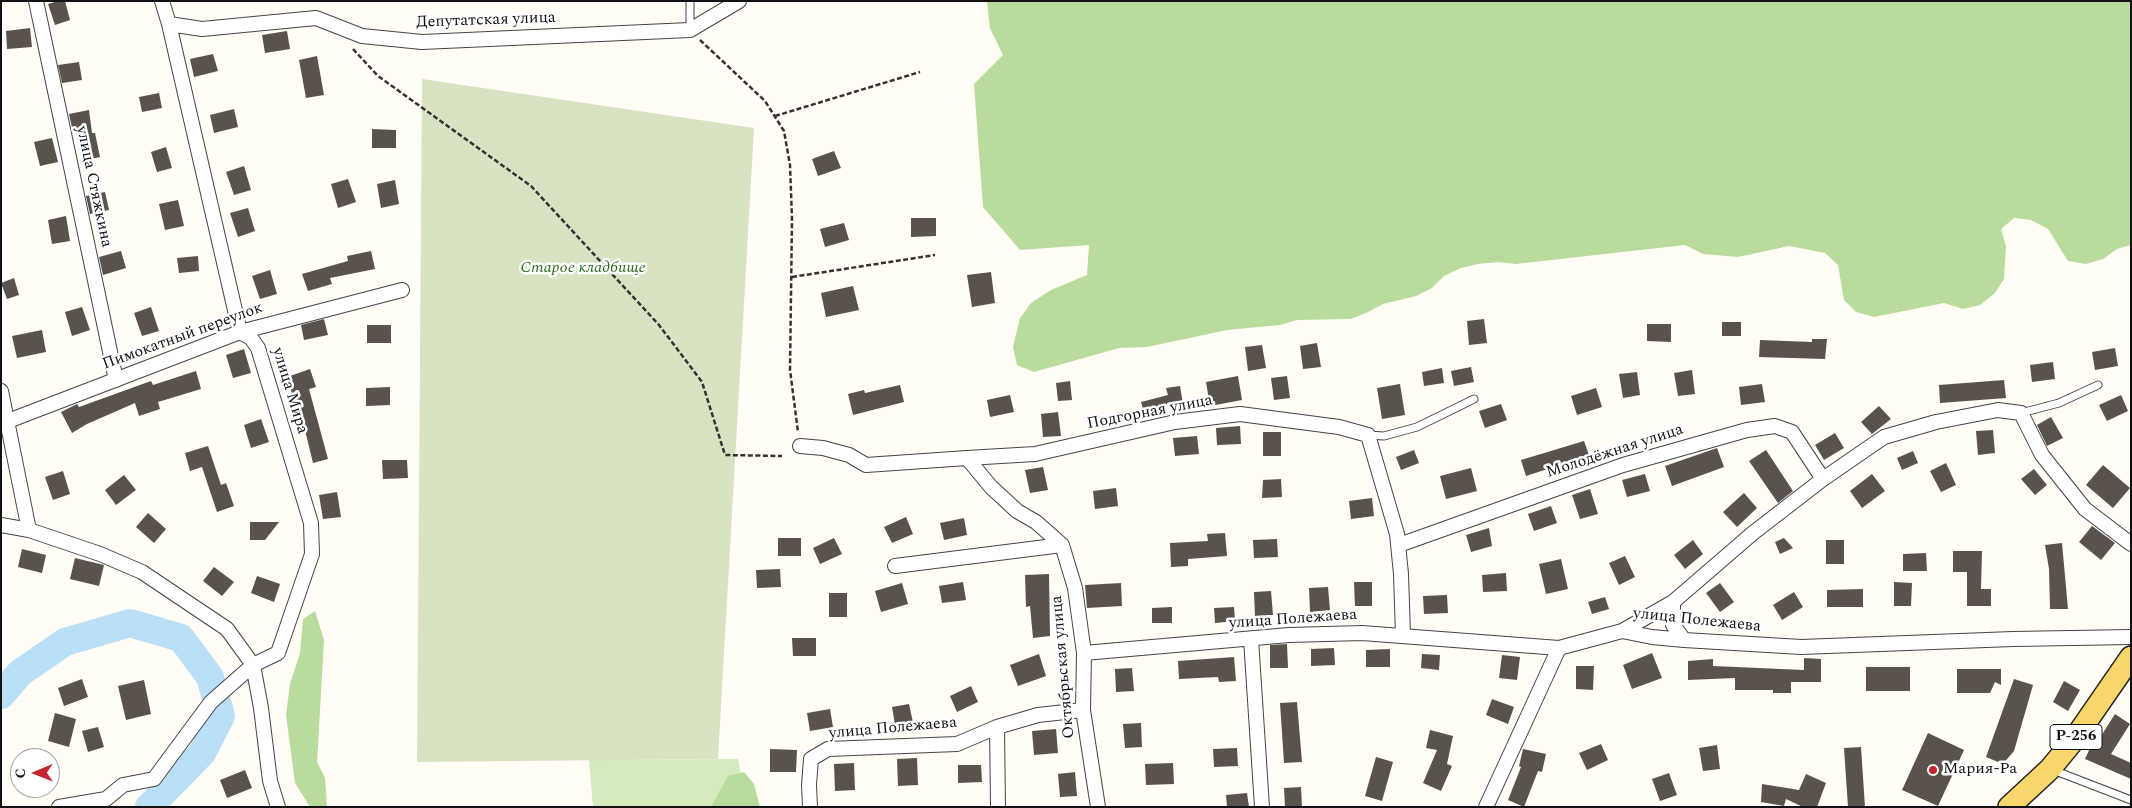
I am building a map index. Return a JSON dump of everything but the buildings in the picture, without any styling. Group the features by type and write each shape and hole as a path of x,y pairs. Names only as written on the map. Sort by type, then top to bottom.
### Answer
{"main road":[{"name":"Р-256","path":"2009,807 2050,769 2073,742 2131,657"}],"street":[{"name":"улица Стяжкина","path":"36,1 116,380"},
{"path":"162,1 170,24 240,332"},
{"name":"Депутатская улица","path":"170,24 202,29 316,18 362,36 422,42 690,30 739,1"},
{"name":"Пимокатный переулок","path":"8,421 240,332 402,290"},
{"name":"улица Мира","path":"59,807 106,800 123,785 154,779 216,698 253,665 278,653 312,554 313,538 311,522 258,348 251,338 240,332"},
{"path":"1,391 29,530"},
{"path":"1622,631 1673,602 1753,533 1823,479 1884,437 1936,422 1998,410 2022,413 2042,455 2085,508 2131,544"},
{"name":"Подгорная улица","path":"967,458 1036,454 1175,422 1240,414 1339,428 1368,435"},
{"name":"Молодёжная улица","path":"1398,546 1623,465 1746,430 1775,426 1792,432 1823,479"},
{"path":"1368,435 1386,490 1398,546 1403,635"},
{"path":"800,446 823,448 849,455 866,465 967,458 990,487 1016,511 1036,522 1062,545"},
{"path":"1,525 29,530 100,554 142,572 227,629 253,665 261,708 270,781 278,807"},
{"path":"894,566 1062,545"},
{"name":"Октябрьская улица","path":"1062,545 1075,588 1084,653 1084,710 1098,807"},
{"path":"1673,602 1673,625 1684,640"},
{"name":"улица Полежаева","path":"1084,653 1289,635 1353,633 1403,635 1559,648 1622,631 1684,640 1800,647 2013,639 2131,637"},
{"path":"1251,639 1262,807"},
{"path":"1486,807 1559,648"},
{"name":"улица Полежаева","path":"810,807 808,785 811,759 828,749 958,744 996,727 1038,715 1084,710"},
{"path":"996,727 998,807"}],"lane":[{"path":"690,1 690,30"},
{"path":"2022,413 2059,403 2098,385"},
{"name":"Подгорная улица","path":"1368,435 1384,436 1417,427 1474,399"},
{"path":"2050,769 2131,800"}],"path":[{"path":"690,30 765,101 784,131 790,166 792,277 790,370 800,446"},
{"path":"353,48 378,76 537,192 659,326 702,382 725,454 782,456"},
{"path":"775,116 920,72"},
{"path":"792,277 935,255"}],"green space":[{"path":"987,1 2131,1 2131,245 2117,249 2103,259 2086,264 2068,261 2048,229 2031,220 2014,218 2001,229 2006,246 2004,279 1995,293 1980,305 1963,309 1944,303 1874,317 1856,312 1844,300 1838,265 1825,253 1789,246 1738,257 1703,254 1685,245 1516,264 1498,262 1478,264 1461,268 1444,276 1432,288 1416,296 1383,304 1351,319 1297,320 1280,325 1227,330 1147,347 1119,348 1034,372 1017,365 1013,347 1020,318 1031,303 1051,290 1087,275 1089,245 1020,250 983,207 974,84 1003,55 990,28"},
{"name":"Старое кладбище","path":"422,79 754,128 718,759 417,762"},
{"path":"315,611 324,640 317,762 325,778 327,807 310,807 295,783 286,715 290,684 300,653 303,619"},
{"path":"738,759 747,807 593,807 589,760"},
{"path":"744,772 754,784 760,807 711,807 728,776"}],"waterway":[{"path":"1,695 20,673 65,642 130,623 181,638 210,677 221,716 202,753 149,807"}],"place":[{"name":"Мария-Ра","path":"1933,770"}]}
